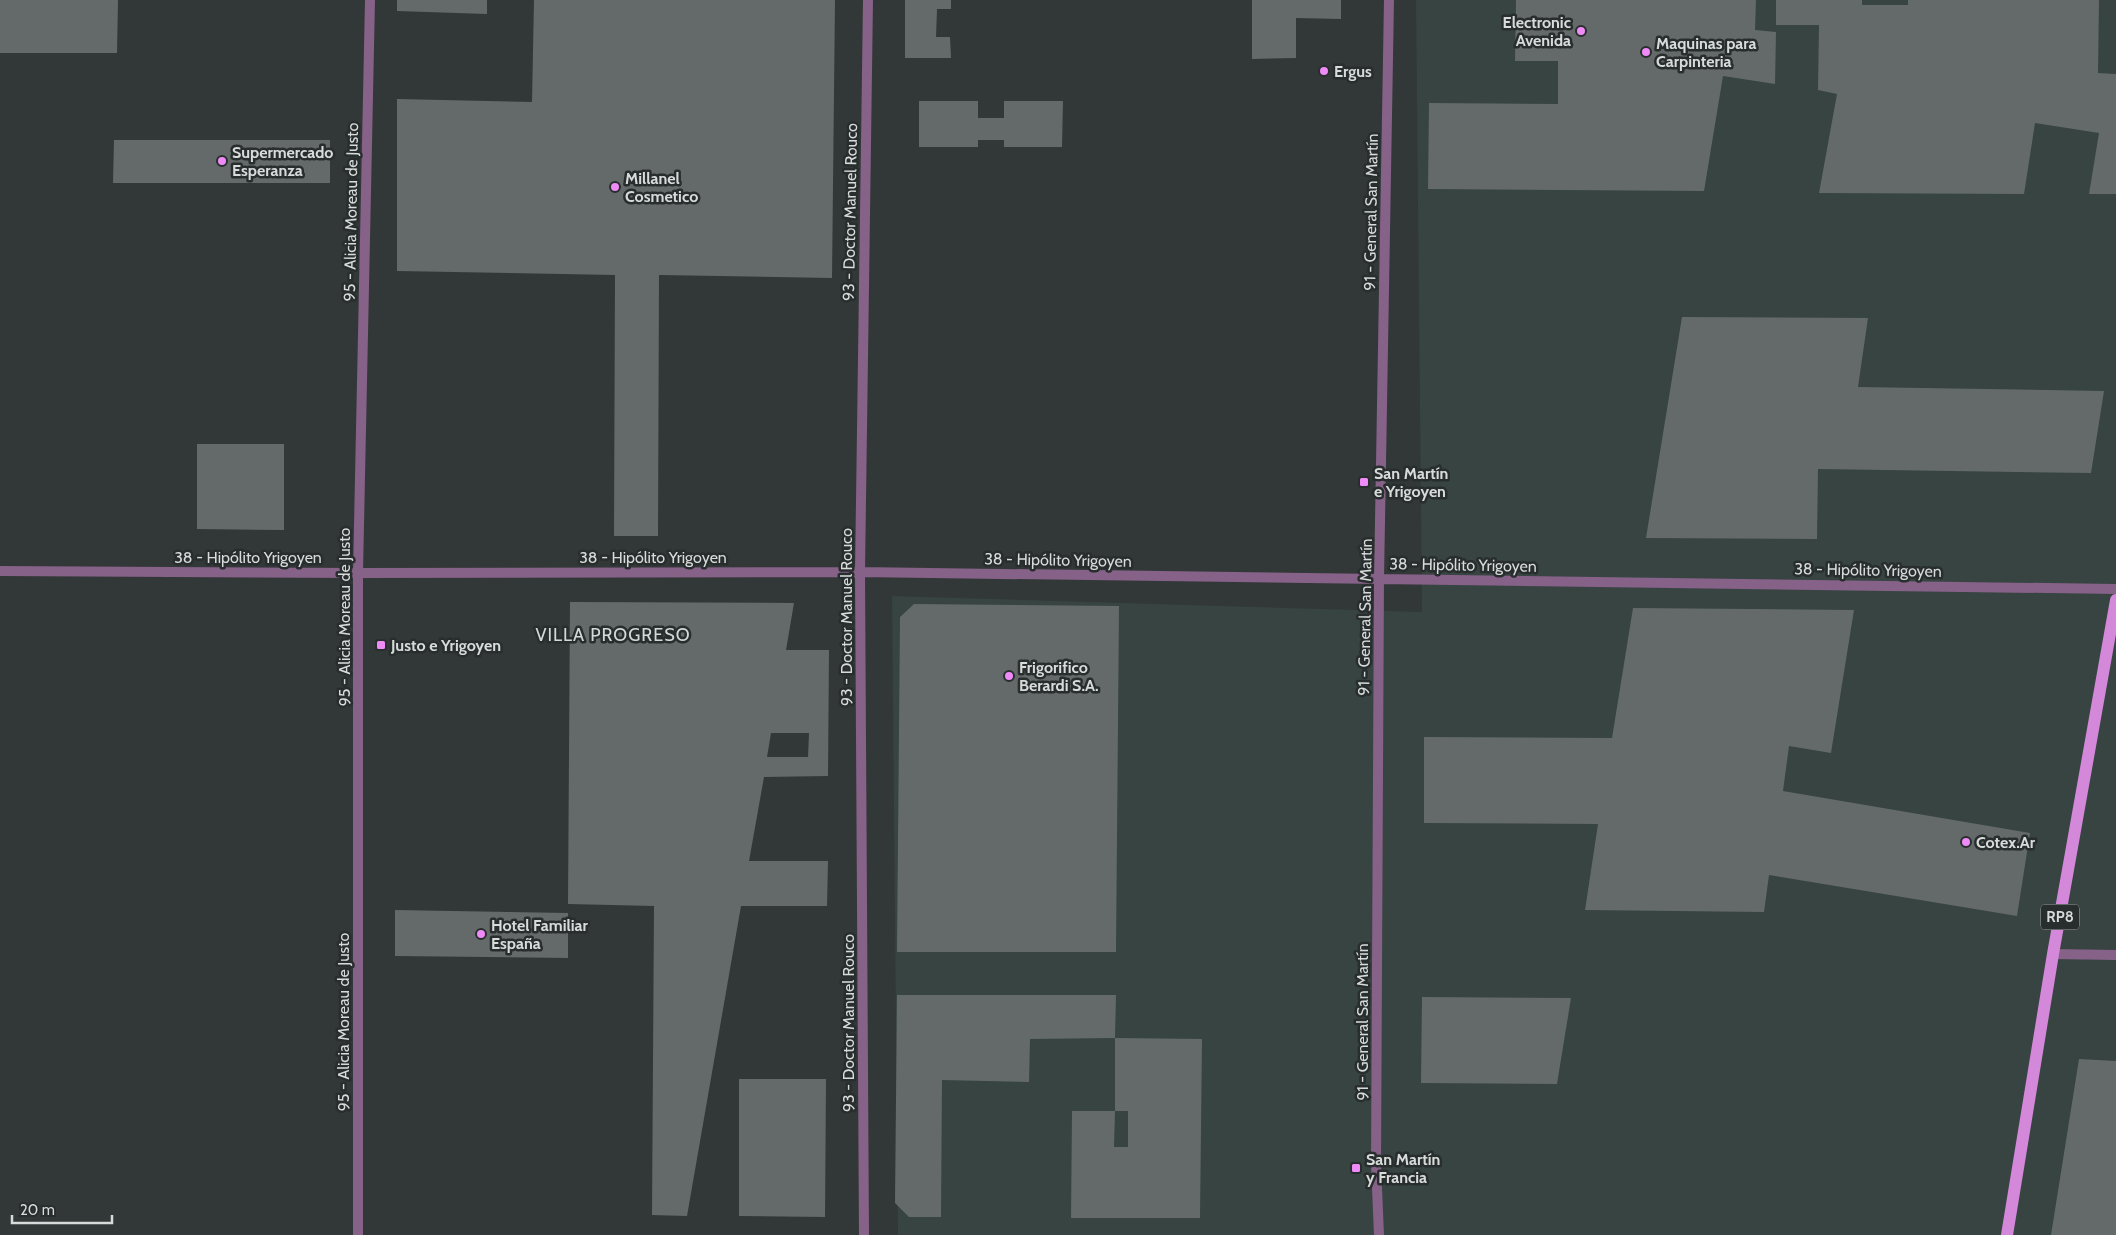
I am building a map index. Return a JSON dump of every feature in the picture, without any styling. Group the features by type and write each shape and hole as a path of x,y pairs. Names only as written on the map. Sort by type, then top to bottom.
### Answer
{"main road":[{"name":"RP8","path":"2007,1235 2053,954 2116,600"}],"street":[{"name":"95 - Alicia Moreau de Justo","path":"358,1235 358,573 370,0"},
{"name":"93 - Doctor Manuel Rouco","path":"864,1235 860,572 868,0"},
{"name":"91 - General San Martín","path":"1379,1235 1376,1154 1379,580 1389,0"},
{"name":"38 - Hipólito Yrigoyen","path":"0,571 358,573 860,572 2116,589"},
{"path":"2053,954 2116,956"}],"shaded area":[{"path":"1416,0 2116,0 2116,1235 898,1235 892,596 1422,612"}],"building":[{"path":"0,0 118,0 117,53 0,53"},
{"path":"397,0 487,0 487,14 397,11"},
{"name":"Millanel Cosmetico","path":"534,0 835,0 832,278 659,275 658,536 614,536 615,275 397,271 397,99 532,102"},
{"path":"905,0 951,0 951,9 937,9 936,37 950,37 951,58 905,58"},
{"path":"1252,0 1341,0 1341,19 1296,18 1296,58 1252,59"},
{"path":"1516,0 1756,0 1755,30 1776,32 1775,84 1723,76 1704,191 1428,189 1429,103 1558,104 1558,61 1515,61"},
{"path":"1776,0 1862,0 1862,5 1908,5 1908,0 2099,0 2098,73 2116,74 2116,194 2089,194 2099,133 2035,123 2024,194 1819,193 1837,94 1818,90 1819,25 1776,25"},
{"path":"919,101 978,101 978,118 1004,118 1004,101 1063,101 1062,147 1004,147 1004,140 978,140 978,147 919,147"},
{"name":"Supermercado Esperanza","path":"114,140 330,140 330,183 113,183"},
{"path":"1682,317 1868,318 1858,387 2104,391 2091,473 1818,469 1817,539 1646,538"},
{"path":"197,444 284,444 284,530 197,529"},
{"path":"570,602 794,603 786,650 829,650 828,776 764,777 749,861 828,861 827,906 741,906 687,1216 652,1215 654,906 568,904","holes":["771,733 809,733 808,757 767,757"]},
{"path":"914,604 1119,606 1116,952 897,952 900,617"},
{"path":"1633,608 1854,610 1831,753 1789,746 1783,791 2030,833 2017,916 1769,875 1764,912 1585,910 1598,824 1424,823 1424,737 1612,738"},
{"name":"Hotel Familiar España","path":"395,910 568,913 568,958 395,956"},
{"path":"897,995 1116,995 1115,1038 1030,1039 1029,1082 942,1080 941,1217 909,1217 895,1203"},
{"path":"1422,997 1571,998 1557,1084 1421,1083"},
{"path":"1115,1038 1202,1039 1200,1218 1071,1218 1072,1111 1115,1111","holes":["1115,1111 1128,1111 1128,1147 1114,1147"]},
{"path":"2079,1059 2116,1061 2116,1235 2051,1235"},
{"path":"739,1079 826,1079 825,1217 739,1216"}],"place":[{"name":"Electronic Avenida","path":"1581,31"},
{"name":"Maquinas para Carpinteria","path":"1646,52"},
{"name":"Ergus","path":"1324,71"},
{"name":"Supermercado Esperanza","path":"222,161"},
{"name":"Millanel Cosmetico","path":"615,187"},
{"name":"San Martín e Yrigoyen","path":"1364,482"},
{"name":"Justo e Yrigoyen","path":"381,645"},
{"name":"Frigorifico Berardi S.A.","path":"1009,676"},
{"name":"Cotex.Ar","path":"1966,842"},
{"name":"Hotel Familiar España","path":"481,934"},
{"name":"San Martín y Francia","path":"1356,1168"}],"district":[{"name":"VILLA PROGRESO","path":"613,635"}]}
